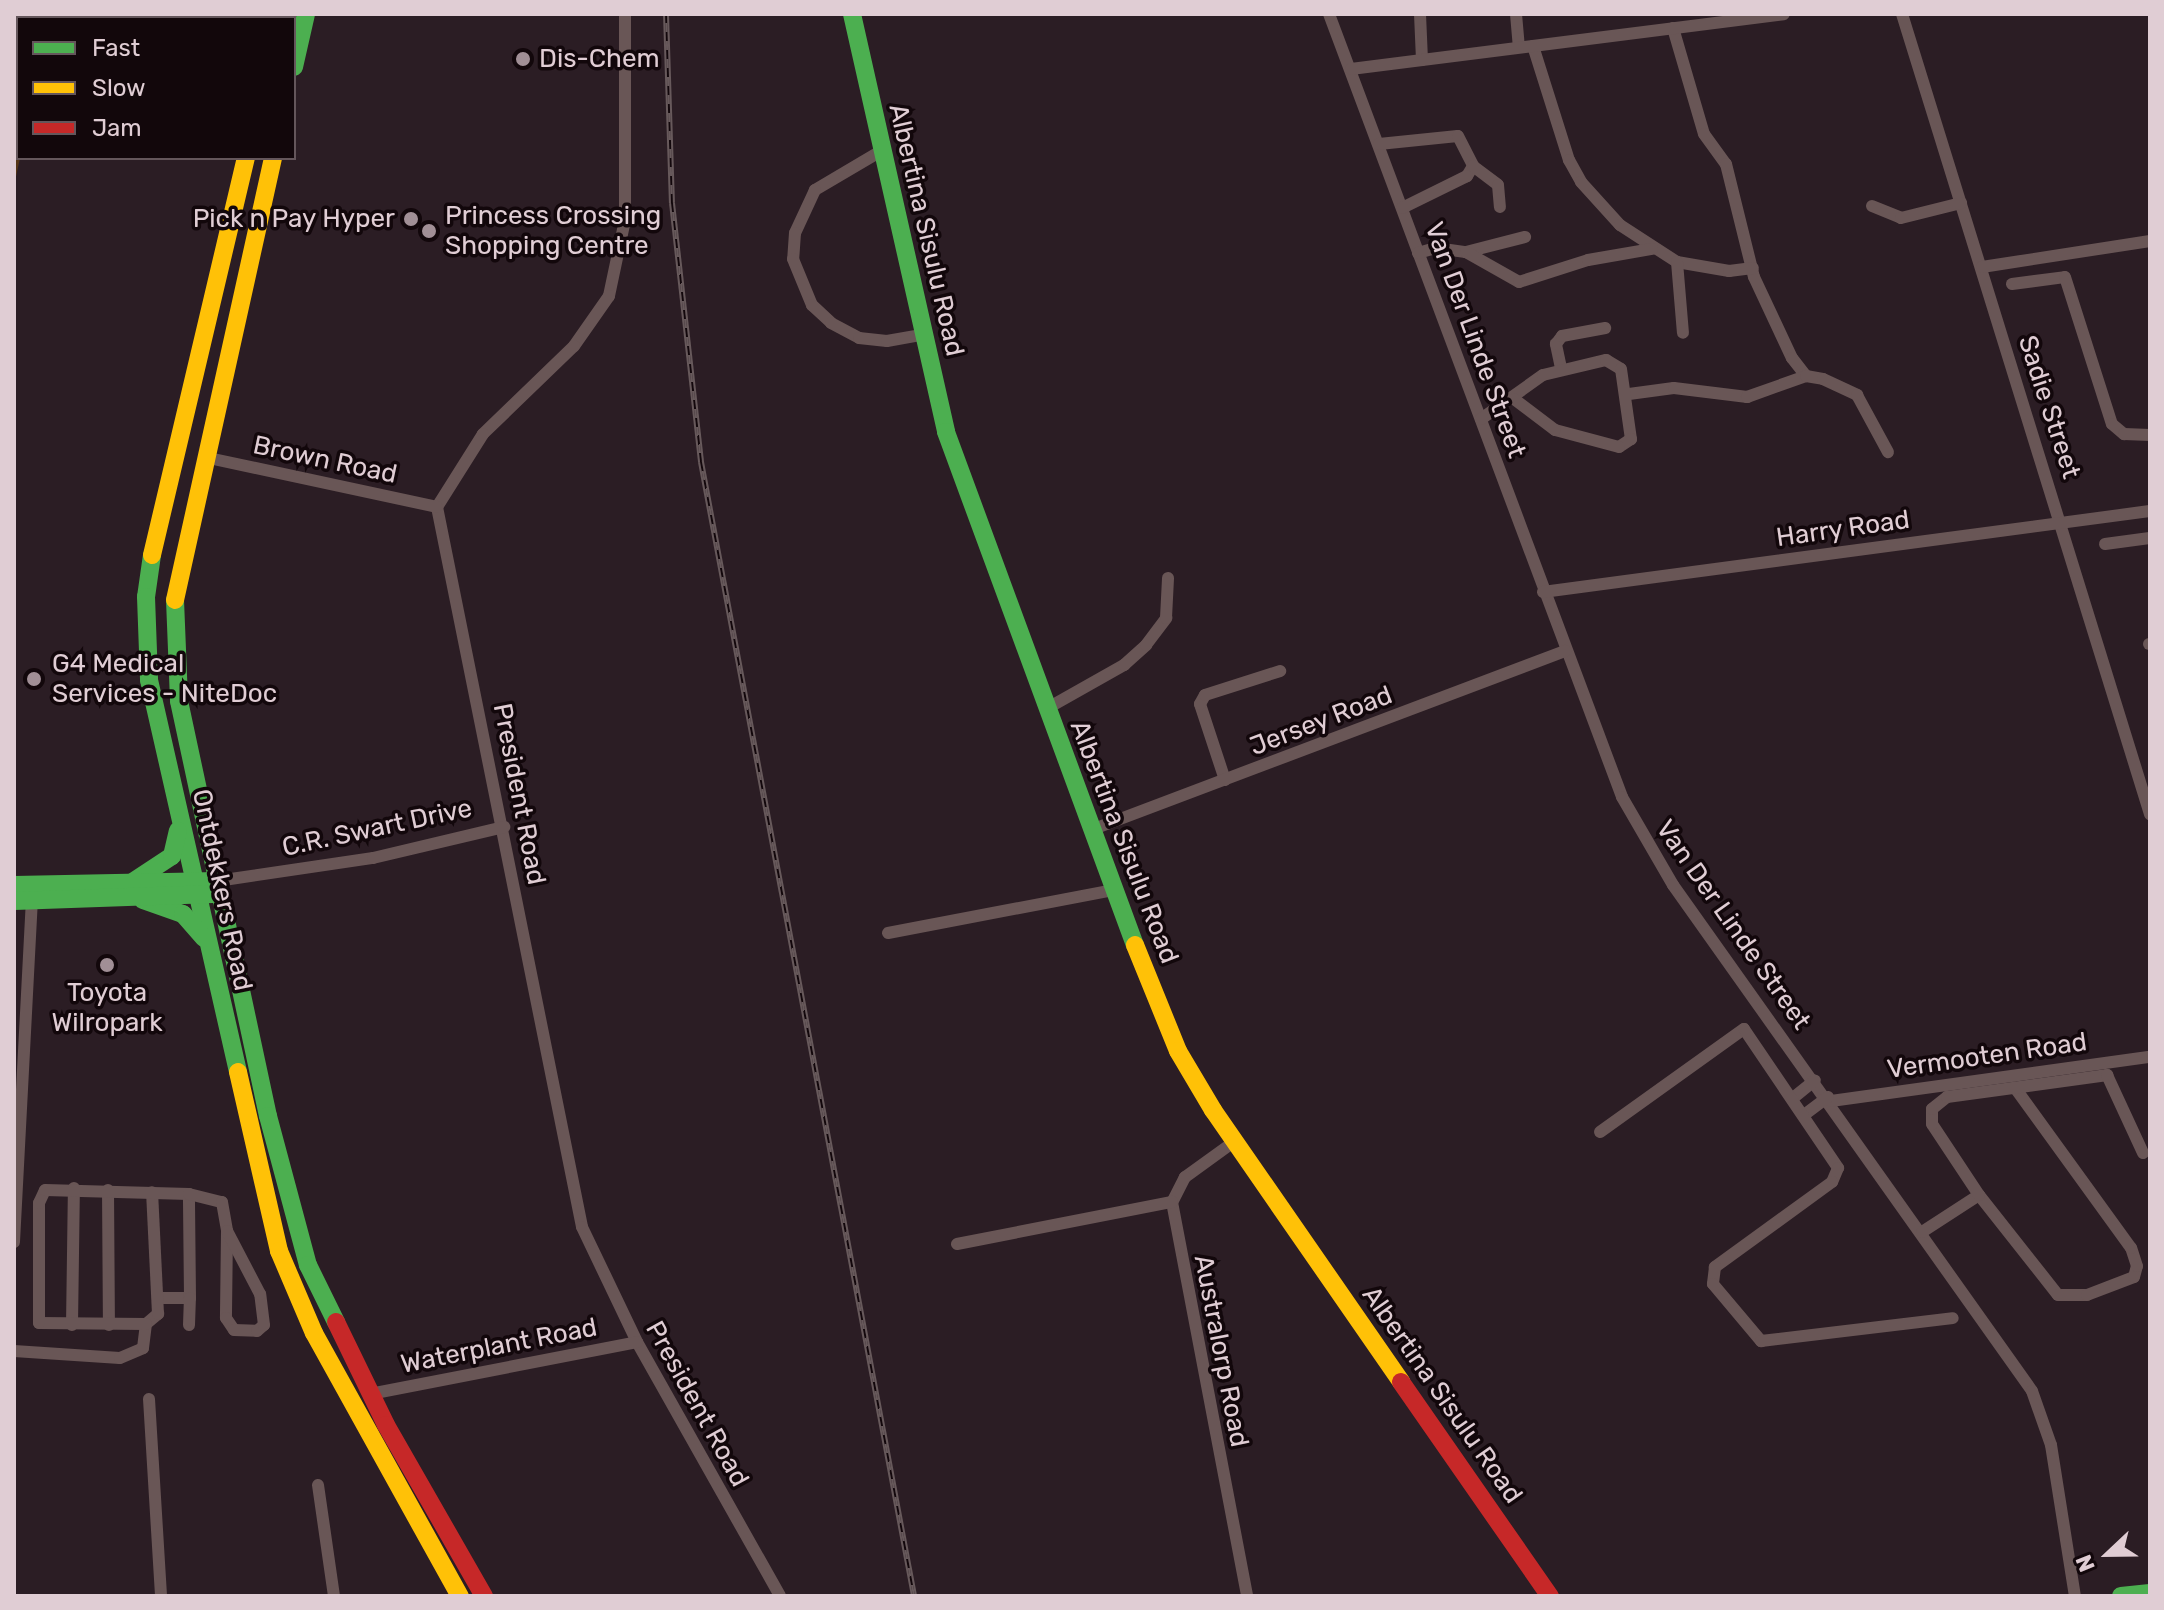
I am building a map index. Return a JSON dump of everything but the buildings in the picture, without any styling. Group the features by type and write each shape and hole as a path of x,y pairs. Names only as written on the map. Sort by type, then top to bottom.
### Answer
{"main road":[{"path":"296,58 306,14"},
{"name":"Albertina Sisulu Road","path":"852,14 921,335 946,432 1113,890 1178,1051 1235,1141 1550,1596"},
{"name":"Ontdekkers Road","path":"246,160 159,522 146,597 149,680 269,1216 289,1281 369,1436 460,1596"},
{"name":"Ontdekkers Road","path":"273,160 175,591 173,629 179,701 296,1227 320,1294 370,1394 484,1596"},
{"path":"131,883 166,862 177,849 178,807"},
{"name":"C.R. Swart Drive","path":"26,896 131,883 196,889"},
{"name":"C.R. Swart Drive","path":"14,885 26,896 143,900 218,886"},
{"path":"143,900 183,914 208,945"},
{"path":"2121,1596 2150,1593"}],"street":[{"path":"437,507 483,434 574,346 609,296 625,220 625,14"},
{"name":"Van Der Linde Street","path":"1329,14 1622,797 1647,844 1829,1099 2037,1400 2051,1445 2075,1596"},
{"path":"1420,14 1422,60"},
{"path":"1516,14 1519,47"},
{"path":"1351,69 1784,14"},
{"name":"Sadie Street","path":"1902,14 2145,782 2150,814"},
{"path":"1673,28 1699,120 1726,164 1753,268 1785,344 1806,376"},
{"path":"1533,46 1581,182 1652,249 1677,262 1729,271 1753,268"},
{"path":"1379,144 1458,136 1473,166 1498,185 1500,207"},
{"path":"881,151 815,190 795,233 793,259 812,305 831,323 859,338 887,341 921,335"},
{"path":"1402,208 1467,176 1473,166"},
{"path":"1872,206 1901,218 1961,203"},
{"path":"1418,253 1436,248 1466,252 1525,237"},
{"path":"1982,267 2150,241"},
{"path":"1466,252 1519,282 1588,260 1652,249"},
{"path":"1677,262 1683,333"},
{"path":"2012,284 2065,277 2112,424 2124,434 2150,435"},
{"path":"1561,368 1556,344 1562,336 1605,328"},
{"path":"1481,419 1514,399 1543,375 1561,368 1614,362 1629,394 1633,433 1629,444 1619,447 1555,430 1514,399"},
{"path":"1629,394 1674,388 1747,397 1806,376 1840,384 1857,395 1888,452"},
{"name":"Brown Road","path":"204,457 437,507"},
{"name":"President Road","path":"437,507 504,827 582,1227 637,1342 780,1596"},
{"name":"Harry Road","path":"1543,592 2150,511"},
{"path":"2105,544 2150,538"},
{"path":"1046,709 1124,665 1146,645 1166,618 1168,578"},
{"name":"Jersey Road","path":"1091,830 1565,651"},
{"path":"1225,780 1200,704 1205,695 1280,671"},
{"name":"C.R. Swart Drive","path":"218,886 504,827"},
{"path":"888,933 1113,890"},
{"path":"14,1242 26,896"},
{"path":"1600,1132 1744,1029 1836,1161 1837,1175 1715,1267 1713,1284 1761,1341 1953,1318"},
{"name":"Vermooten Road","path":"1829,1099 2150,1057"},
{"path":"2015,1088 2131,1248 2137,1266 2134,1277 2087,1295 2058,1295 1979,1195 1932,1124 1932,1109 1947,1097 2015,1088 2112,1078 2143,1153"},
{"path":"1793,1098 1815,1080"},
{"path":"1804,1115 1829,1099"},
{"path":"957,1244 1172,1202 1185,1177 1235,1141"},
{"path":"152,1192 158,1298 156,1320 146,1324 109,1325 39,1323 39,1203 50,1187 74,1188 108,1190 152,1192 189,1194 222,1202 227,1231 226,1318 234,1330 257,1331 264,1325 260,1294 227,1231"},
{"path":"72,1325 74,1188"},
{"path":"108,1190 109,1325"},
{"path":"189,1194 189,1325"},
{"path":"1922,1232 1979,1195"},
{"name":"Australorp Road","path":"1172,1202 1247,1596"},
{"path":"158,1298 190,1298"},
{"path":"14,1351 120,1358 143,1348 146,1324"},
{"name":"Waterplant Road","path":"370,1394 637,1342"},
{"path":"149,1399 161,1596"},
{"path":"318,1485 334,1596"}],"shaded area":[{"path":"16,90 16,160 20,160 14,186"}],"railway":[{"path":"666,14 672,203 701,462 914,1596"}],"traffic: fast":[{"path":"296,58 306,14"},
{"path":"852,14 946,432 1135,945"},
{"path":"152,555 146,597 149,680 238,1072"},
{"path":"175,600 179,701 268,1116 308,1265 336,1322"},
{"path":"131,883 172,856 178,831"},
{"path":"14,885 217,881"},
{"path":"14,901 213,894"},
{"path":"143,900 183,914 204,938"},
{"path":"2121,1596 2150,1593"}],"traffic: slow":[{"path":"152,555 246,160"},
{"path":"175,600 273,160"},
{"path":"1135,945 1178,1051 1213,1110 1401,1382"},
{"path":"238,1072 279,1251 314,1333 460,1596"}],"traffic: jam":[{"path":"336,1322 386,1425 484,1596"},
{"path":"1401,1382 1550,1596"}],"place":[{"name":"Dis-Chem","path":"523,59"},
{"name":"Pick n Pay Hyper","path":"411,219"},
{"name":"Princess Crossing Shopping Centre","path":"429,231"},
{"name":"G4 Medical Services - NiteDoc","path":"34,679"},
{"name":"Toyota Wilropark","path":"107,965"}]}
